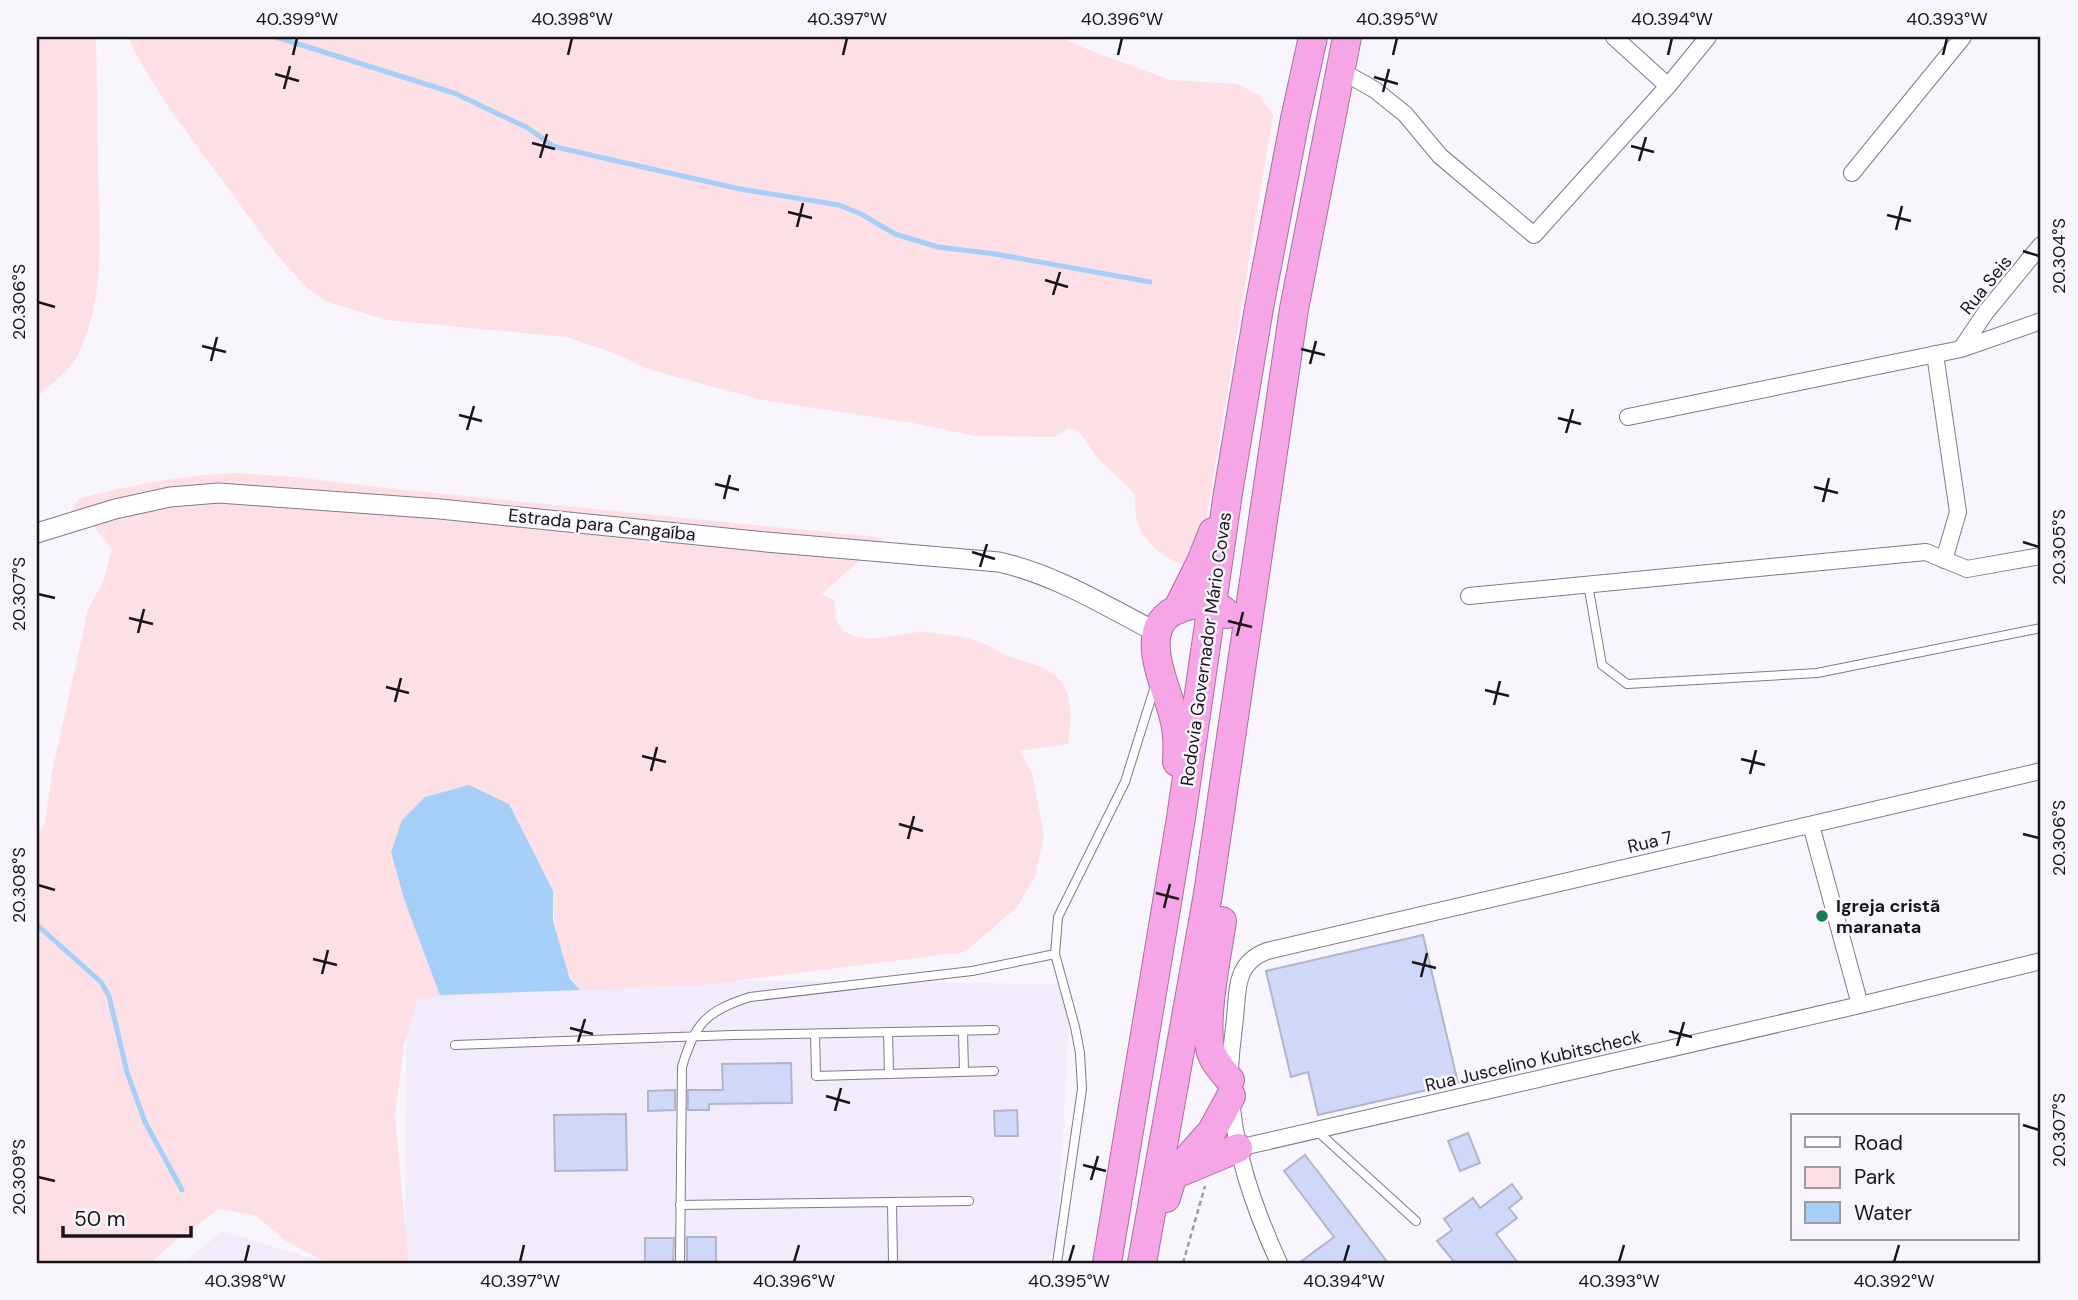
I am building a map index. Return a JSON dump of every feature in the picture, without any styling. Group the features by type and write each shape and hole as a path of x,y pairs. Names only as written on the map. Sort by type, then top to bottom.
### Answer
{"highway":[{"name":"Rodovia Governador Mário Covas","path":"1107,1263 1140,1072 1228,493 1259,308 1313,37"},
{"name":"Rodovia Governador Mário Covas","path":"1144,1251 1206,907 1294,309 1347,37"},
{"path":"1177,610 1201,562 1228,493"},
{"path":"1140,1072 1131,1032 1179,744 1174,716 1155,656 1157,632 1161,624 1177,610 1191,605 1213,604 1222,608 1233,622 1211,783 1220,810"},
{"path":"1144,1251 1163,1208 1173,1175 1212,1131 1230,1088 1210,1050 1208,1026 1247,734 1237,697"},
{"path":"1173,1175 1225,1154"}],"street":[{"path":"1614,37 1668,86"},
{"path":"1340,70 1375,90 1405,114 1440,156 1534,235 1668,86 1708,37"},
{"path":"1852,173 1963,37"},
{"name":"Rua Seis","path":"1961,349 1986,312 2041,245"},
{"path":"1628,417 1961,349 2041,321"},
{"path":"1935,354 1958,512 1944,560"},
{"name":"Estrada para Cangaíba","path":"37,533 115,509 170,497 219,493 440,509 999,562 1031,570 1063,583 1157,632"},
{"path":"1469,596 1926,552 1967,569 2041,556"},
{"name":"Rua 7","path":"1230,1088 1238,982 1244,966 1253,957 1267,951 2041,771"},
{"path":"1811,825 1860,1005"},
{"name":"Rua Juscelino Kubitscheck","path":"1225,1154 1316,1130 2041,961"},
{"path":"1230,1088 1225,1154 1252,1198 1279,1263"}],"lane":[{"path":"1588,584 1602,665 1627,684 1817,673 2041,628"},
{"path":"1057,1263 1082,1089 1075,1027 1055,954 1058,917 1125,782 1159,669"},
{"path":"680,1263 681,1068 705,1019 720,1006 750,996 972,971 1055,954"},
{"path":"454,1045 995,1030"},
{"path":"963,1031 964,1072"},
{"path":"888,1032 889,1074"},
{"path":"815,1034 816,1076 994,1072"},
{"path":"1316,1130 1416,1221"},
{"path":"680,1205 969,1202"},
{"path":"892,1203 893,1263"}],"path":[{"path":"1183,1263 1225,1154"}],"shaded area":[{"path":"407,977 1071,984 1057,1243 1047,1263 405,1263"},
{"path":"222,1231 326,1263 184,1263"}],"green space":[{"path":"37,37 96,37 100,244 97,290 87,334 74,361 37,397"},
{"path":"129,37 1060,37 1170,80 1237,84 1259,95 1273,115 1201,552 1188,565 1181,564 1162,554 1151,544 1138,524 1135,494 1096,456 1078,430 1068,428 1054,437 975,436 913,423 762,400 648,369 611,352 566,337 387,320 327,302 307,288 276,254 167,105 134,51"},
{"path":"235,473 885,538 822,594 834,600 836,618 843,630 865,638 921,632 969,639 1047,670 1064,686 1070,707 1068,744 1020,751 1032,773 1044,835 1035,877 1017,907 965,952 703,985 418,997 404,1045 395,1115 408,1258 406,1263 327,1263 286,1241 256,1216 219,1209 176,1240 151,1263 37,1263 37,830 45,823 52,773 88,609 103,582 112,549 88,519 71,512 78,499 117,489 195,476","holes":["391,852 553,891 558,943 566,968 579,990 441,995 404,899"]}],"water":[{"path":"469,785 509,804 553,891 553,920 570,979 580,990 440,995 404,899 391,852 402,820 425,797"}],"building":[{"path":"1423,935 1458,1083 1318,1115 1308,1072 1291,1077 1266,971"},
{"path":"791,1063 792,1103 709,1104 709,1110 688,1110 688,1090 723,1090 722,1064"},
{"path":"675,1090 675,1110 648,1111 648,1091"},
{"path":"1017,1110 1018,1136 995,1136 994,1111"},
{"path":"626,1114 627,1170 555,1171 554,1115"},
{"path":"1468,1133 1480,1163 1460,1171 1448,1141"},
{"path":"1305,1155 1388,1263 1299,1263 1334,1237 1284,1171"},
{"path":"1512,1184 1522,1198 1509,1208 1517,1218 1496,1234 1518,1263 1455,1263 1437,1241 1452,1230 1444,1219 1473,1198 1480,1208"},
{"path":"687,1237 716,1237 716,1262 687,1263"},
{"path":"645,1238 674,1238 673,1263 645,1263"}],"waterway":[{"path":"276,37 454,93 528,128 553,146 740,189 839,205 861,214 895,234 938,247 995,254 1150,282"},
{"path":"37,925 101,982 109,996 127,1072 145,1122 182,1190"}],"place":[{"name":"Igreja cristã maranata","path":"1822,916"}]}
